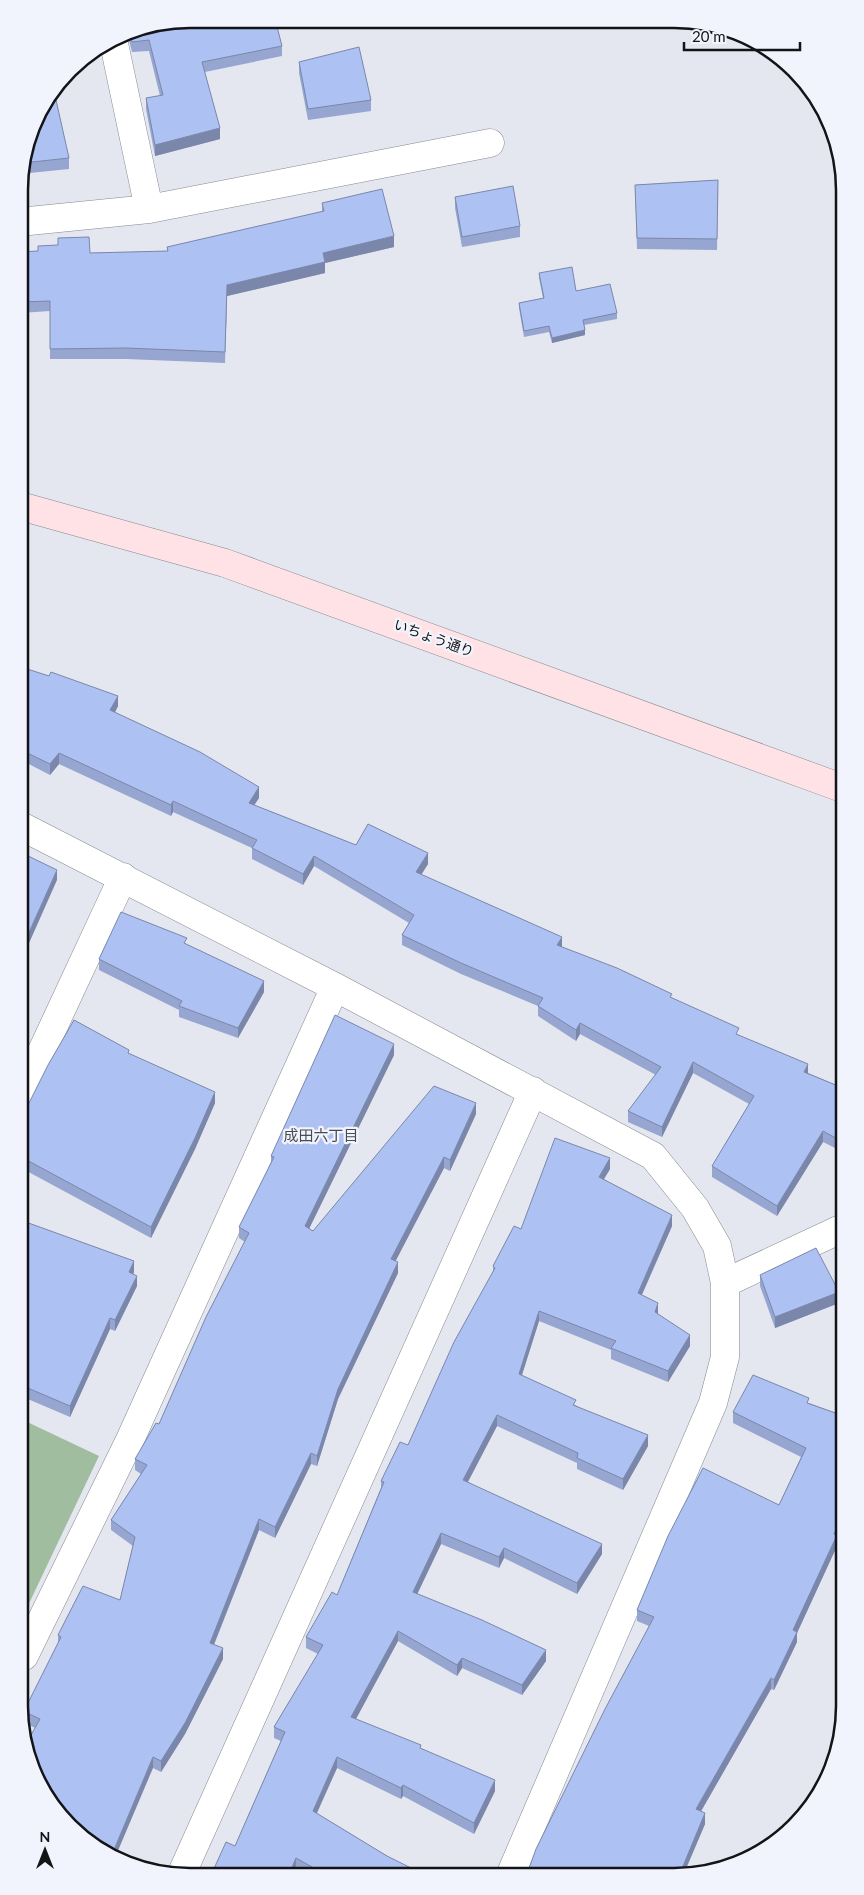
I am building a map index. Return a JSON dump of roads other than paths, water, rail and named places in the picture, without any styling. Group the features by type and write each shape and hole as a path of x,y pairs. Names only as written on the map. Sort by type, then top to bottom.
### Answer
{"street":[{"path":"114,46 149,208"},
{"path":"28,221 149,208 490,143"},
{"name":"いちょう通り","path":"28,508 225,563 836,786"},
{"path":"28,830 335,987 653,1156 695,1208 717,1246 725,1283 726,1357 713,1403 513,1868"},
{"path":"28,1081 123,877"},
{"path":"28,1648 129,1442 335,987"},
{"path":"184,1868 533,1091"},
{"path":"725,1283 836,1231"}],"district":[{"name":"成田六丁目","path":"321,1136"}]}
